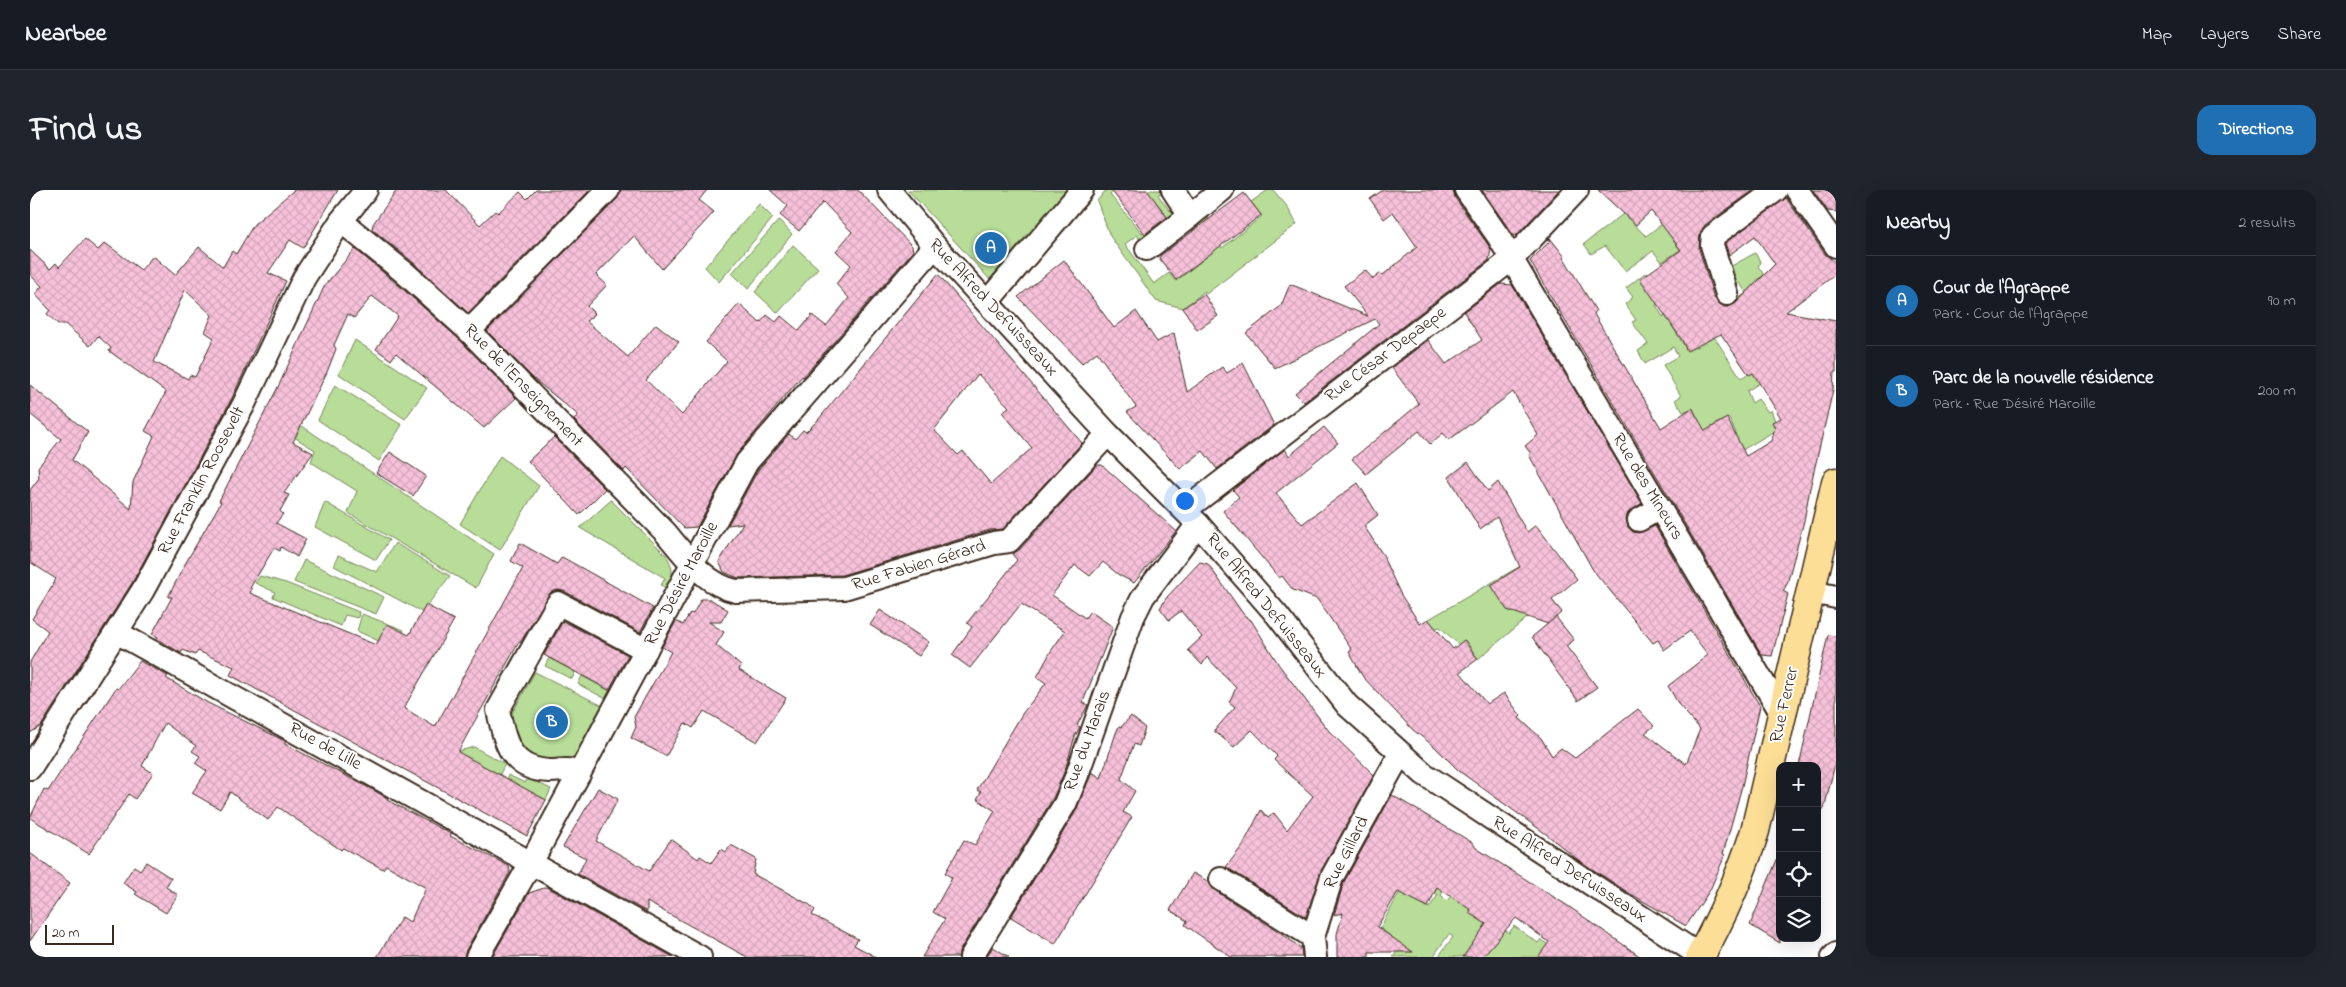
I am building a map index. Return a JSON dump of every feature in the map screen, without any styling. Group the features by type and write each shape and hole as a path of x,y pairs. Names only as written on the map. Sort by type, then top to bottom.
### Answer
{"main road":[{"name":"Rue Ferrer","path":"1701,957 1745,864 1755,831 1782,714 1823,595 1836,482"}],"street":[{"name":"Rue Franklin Roosevelt","path":"30,768 118,633 143,590 244,404 304,278 341,221 366,190"},
{"path":"469,330 608,190"},
{"name":"Rue Alfred Defuisseaux","path":"889,190 935,246 988,301 1108,434 1192,517 1277,615 1347,705 1424,774 1701,957"},
{"path":"988,301 1082,190"},
{"path":"1173,190 1190,216"},
{"path":"1147,250 1222,190"},
{"name":"Rue des Mineurs","path":"1466,190 1498,236 1782,714"},
{"name":"Rue César Depaepe","path":"1192,517 1512,260 1577,190"},
{"path":"1727,294 1712,245 1713,236 1776,190"},
{"path":"1797,190 1836,246"},
{"name":"Rue de l'Enseignement","path":"341,221 406,272 469,330 666,534 692,564"},
{"name":"Rue Désiré Maroille","path":"477,957 531,863 747,462 935,246"},
{"name":"Rue Fabien Gérard","path":"692,564 723,588 736,591 844,588 1009,541 1108,434"},
{"path":"1639,520 1660,508"},
{"name":"Rue du Marais","path":"971,957 1065,804 1133,617 1143,597 1192,517"},
{"path":"579,774 569,768 548,771 533,769 522,764 511,754 498,710 558,603 646,650"},
{"name":"Rue de Lille","path":"118,633 700,957"},
{"name":"Rue Gillard","path":"1314,947 1332,876 1400,754"},
{"path":"1220,880 1314,947"},
{"path":"1832,957 1836,954"}],"green space":[{"path":"908,190 1071,190 992,282"},
{"path":"1106,190 1115,190 1110,195 1142,233 1165,213 1146,190 1163,190 1158,195 1170,211 1177,206 1175,215 1145,240 1140,240 1137,235 1125,244 1154,284 1169,273 1176,281 1214,251 1197,227 1192,231 1190,227 1206,215 1209,218 1203,224 1222,248 1262,216 1251,202 1268,190 1273,190 1286,205 1297,224 1206,294 1205,291 1183,308 1156,301 1110,236 1097,201"},
{"path":"759,204 773,218 719,282 705,267"},
{"path":"1623,214 1646,236 1662,224 1680,250 1662,262 1653,251 1625,271 1605,246 1591,254 1584,244"},
{"path":"779,220 792,234 748,289 732,273"},
{"path":"793,245 818,268 778,313 755,292"},
{"path":"1755,253 1761,263 1758,266 1764,275 1756,281 1759,285 1748,314 1738,299 1746,293 1740,283 1732,288 1728,268"},
{"path":"1645,273 1662,300 1656,305 1663,317 1667,312 1672,326 1687,350 1713,335 1741,378 1764,364 1771,376 1747,391 1752,403 1758,399 1768,412 1771,410 1778,429 1727,459 1710,446 1736,433 1729,418 1715,424 1718,430 1705,437 1693,408 1683,412 1675,400 1681,396 1663,365 1678,356 1673,347 1645,364 1638,351 1648,344 1632,322 1636,320 1625,304 1633,297 1626,288"},
{"path":"355,340 427,388 405,419 339,374"},
{"path":"335,385 402,425 379,461 318,420"},
{"path":"278,410 494,554 476,588 348,513 357,491 311,462 315,450 273,424"},
{"path":"500,456 539,486 500,550 460,524"},
{"path":"611,500 665,554 672,571 667,589 661,585 665,578 580,528"},
{"path":"325,502 389,540 376,560 315,527"},
{"path":"395,543 450,576 422,612 334,566 338,555 377,572"},
{"path":"304,560 384,597 376,614 294,582"},
{"path":"1529,561 1551,598 1478,659 1465,640 1459,645 1440,627 1433,629 1417,626"},
{"path":"260,576 286,583 359,612 358,618 345,615 341,626 273,597 275,592 255,583"},
{"path":"362,614 404,630 394,648 357,631"},
{"path":"549,658 575,672 572,679 545,666"},
{"path":"535,672 603,706 578,753 570,759 554,765 520,753 510,717"},
{"path":"582,676 610,691 606,699 578,684"},
{"path":"474,747 505,764 499,776 458,755 456,748 459,751"},
{"path":"508,775 525,783 528,778 551,789 546,800 507,780"},
{"path":"1372,844 1396,859 1399,855 1412,862 1409,866 1425,874 1430,869 1441,876 1445,871 1453,877 1441,895 1447,901 1453,893 1475,907 1472,913 1479,918 1491,906 1498,911 1491,919 1509,933 1514,926 1538,943 1541,939 1548,945 1543,954 1546,957 1438,957 1453,937 1449,934 1433,957 1393,957 1402,945 1380,928 1401,890 1359,865","holes":["1420,884 1438,895 1429,908 1411,897"]}],"building":[{"path":"294,190 338,190 303,248 290,240 268,273 286,281 232,398 132,583 41,726 30,733 30,662 48,631 32,619 56,579 30,562 30,490 39,478 38,467 61,439 30,414 30,385 88,432 72,460 131,509 133,482 154,436 145,431 166,392 109,351 111,348 98,336 90,346 65,324 58,324 47,314 50,310 35,294 42,286 30,275 30,250 50,269 56,263 59,267 85,239 98,250 105,243 141,270 153,256 175,275 199,247 223,267 232,251 236,254 254,224","holes":["185,290 212,315 205,332 214,338 195,377 190,375 188,379 154,362"]},
{"path":"397,190 446,190 480,225 495,211 498,213 520,192 527,199 536,190 590,190 468,313 414,263 372,229 373,224"},
{"path":"621,190 707,190 699,200 714,212 662,269 634,236 596,275 607,285 587,306 595,314 586,321 628,357 656,324 679,342 646,380 682,415 727,361 706,342 739,304 760,323 767,315 776,322 781,316 799,331 812,315 826,326 849,298 836,284 851,265 836,251 852,232 823,202 799,231 780,215 788,206 770,190 858,190 912,246 913,251 802,376 737,454 697,527 684,528 626,468 624,471 574,420 578,415 534,379 487,331 617,199"},
{"path":"1111,190 1147,190 1167,217 1145,234"},
{"path":"1383,190 1453,190 1455,198 1491,249 1489,260 1304,402 1295,393 1379,324 1375,319 1275,368 1246,333 1281,306 1290,284 1368,316 1344,286 1365,270 1373,279 1381,273 1383,275 1417,247 1393,212 1384,219 1370,199"},
{"path":"1482,190 1559,190 1516,236 1513,235"},
{"path":"1598,190 1754,190 1705,225 1700,234 1699,249 1714,298 1724,307 1736,303 1775,264 1755,236 1729,255 1725,243 1786,198 1825,254 1836,263 1836,274 1786,312 1836,321 1836,372 1834,372 1833,390 1804,521 1787,584 1783,591 1788,594 1772,656 1762,655 1530,261 1551,240 1548,240 1550,238 1565,257 1596,311 1594,314 1661,428 1692,408 1705,431 1727,418 1746,456 1771,441 1775,428 1772,422 1781,418 1753,373 1749,375 1721,334 1687,351 1682,340 1640,279 1681,250 1651,211 1636,225"},
{"path":"1813,190 1836,190 1836,212 1828,211"},
{"path":"1244,193 1261,215 1176,280 1159,258 1161,255"},
{"path":"355,249 460,340 516,398 484,428 396,353 391,360 376,349 398,316 372,296 354,318 348,314 334,345 336,349 327,372 293,442 313,453 284,493 289,495 280,511 283,514 276,523 306,539 297,557 281,547 280,551 274,548 250,588 252,589 250,593 376,645 387,624 409,635 426,605 454,620 404,708 435,727 523,568 511,561 520,543 557,564 562,557 653,608 640,632 564,591 557,590 551,592 519,642 472,726 458,752 546,800 527,836 230,675 234,667 198,651 195,655 183,650 181,653 152,634 172,597 168,597 221,502 219,501 279,385 325,285"},
{"path":"1064,260 1114,328 1136,311 1157,342 1174,333 1187,392 1222,367 1227,373 1243,363 1274,425 1217,469 1203,451 1180,469 1127,412 1136,407 1097,352 1082,363 1018,297"},
{"path":"938,274 1082,443 1003,529 990,530 842,575 738,578 724,572 719,562 743,523 728,525 758,470 789,434 795,439 803,430 806,432 818,420","holes":["978,374 1009,407 1002,412 1032,448 991,484 963,451 958,455 934,430"]},
{"path":"1501,284 1512,285 1642,503 1628,513 1626,519 1628,527 1633,532 1639,533 1655,526 1760,706 1742,786 1723,854 1725,855 1710,890 1686,926 1629,893 1577,859 1546,834 1459,771 1435,747 1413,730 1363,677 1349,652 1352,650 1317,599 1293,590 1282,576 1279,578 1223,511 1239,497 1233,490 1285,449 1289,456 1324,427 1338,443 1276,493 1302,524 1358,483 1378,515 1364,526 1385,558 1401,595 1420,624 1428,619 1453,649 1464,640 1478,659 1460,672 1487,704 1504,693 1521,716 1519,718 1541,738 1552,756 1561,748 1575,758 1638,709 1654,726 1645,733 1686,764 1700,729 1679,705 1668,686 1708,655 1690,631 1664,650 1658,640 1653,643 1593,570 1529,455 1531,454 1525,446 1538,435 1513,392 1449,440 1443,433 1430,444 1419,431 1366,474 1352,459 1419,404 1392,368 1428,340 1446,364 1482,340 1464,312"},
{"path":"1204,294 1218,316 1197,330 1183,308"},
{"path":"554,437 605,489 579,515 528,461"},
{"path":"390,452 426,476 413,496 376,473"},
{"path":"1468,462 1488,491 1498,482 1527,532 1536,525 1577,579 1552,600 1562,612 1548,624 1507,610 1491,585 1520,567 1497,517 1480,529 1449,477"},
{"path":"1097,465 1102,465 1176,531 1134,583 1119,575 1103,562 1090,576 1075,565 1052,595 1085,618 1090,611 1113,627 1083,702 1088,705 1077,725 1080,727 1075,736 1065,770 1053,798 960,950 958,957 922,957 945,919 933,912 952,878 945,873 964,840 975,845 995,811 977,799 981,792 977,790 1022,714 1046,683 1037,677 1051,651 1065,631 1021,604 970,668 952,655 972,627 967,623 1017,560 1012,554 1019,550"},
{"path":"1200,562 1208,564 1244,615 1251,620 1279,665 1329,731 1374,775 1321,871 1306,917 1226,867 1243,845 1261,810 1268,818 1274,813 1287,830 1313,796 1274,760 1277,756 1252,730 1234,747 1214,731 1235,707 1229,702 1236,688 1207,657 1202,665 1188,650 1202,637 1181,611 1169,620 1160,608 1167,597"},
{"path":"701,599 710,599 728,610 721,622 709,622 724,632 716,645 741,666 739,670 786,698 757,742 704,711 693,728 685,723 666,756 631,738 636,727 634,717 671,652 662,647 676,621 683,625 690,613 693,614"},
{"path":"880,610 929,642 919,656 870,625"},
{"path":"1556,617 1574,640 1566,646 1597,687 1578,701 1532,637"},
{"path":"563,621 628,655 609,690 544,655"},
{"path":"1828,635 1836,636 1836,760 1824,809 1821,809 1821,762 1800,762"},
{"path":"140,661 168,676 166,678 208,703 285,741 285,744 375,791 387,798 387,800 451,834 450,836 509,866 510,872 466,950 464,957 377,957 402,917 410,922 426,888 386,865 383,869 343,848 341,850 278,807 268,820 230,792 220,809 192,793 207,771 195,763 200,756 192,751 196,746 165,723 142,766 153,773 135,799 129,794 89,854 30,818 44,789 48,791 116,688 118,689"},
{"path":"1131,716 1145,728 1139,746 1134,744 1121,779 1135,791 1123,812 1132,817 1055,944 1011,917 1076,811 1092,772 1101,778 1119,726 1121,727"},
{"path":"598,788 618,799 596,841 649,871 671,839 698,859 700,856 711,863 721,849 726,852 731,845 756,859 753,874 810,905 815,910 812,915 858,939 854,945 876,957 747,957 647,902 647,912 578,874 586,858 563,847"},
{"path":"1392,795 1473,843 1476,848 1568,906 1641,957 1538,957 1549,942 1516,918 1482,957 1463,957 1486,924 1469,913 1471,910 1437,887 1428,907 1398,892 1377,927 1413,952 1369,952 1369,957 1337,957 1337,934 1343,913 1334,915 1344,882"},
{"path":"30,853 70,883 30,941"},
{"path":"146,862 171,878 166,887 178,895 166,913 135,894 137,892 123,883 134,866 140,870"},
{"path":"1776,862 1776,941 1750,925"},
{"path":"1193,873 1209,882 1214,890 1301,948 1302,957 1231,957 1185,925 1187,921 1170,910"},
{"path":"547,887 673,957 492,957 529,893"},
{"path":"993,947 1009,957 986,957"}],"place":[{"name":"Cour de l'Agrappe","path":"991,248"},
{"name":"Parc de la nouvelle résidence","path":"552,722"}]}
